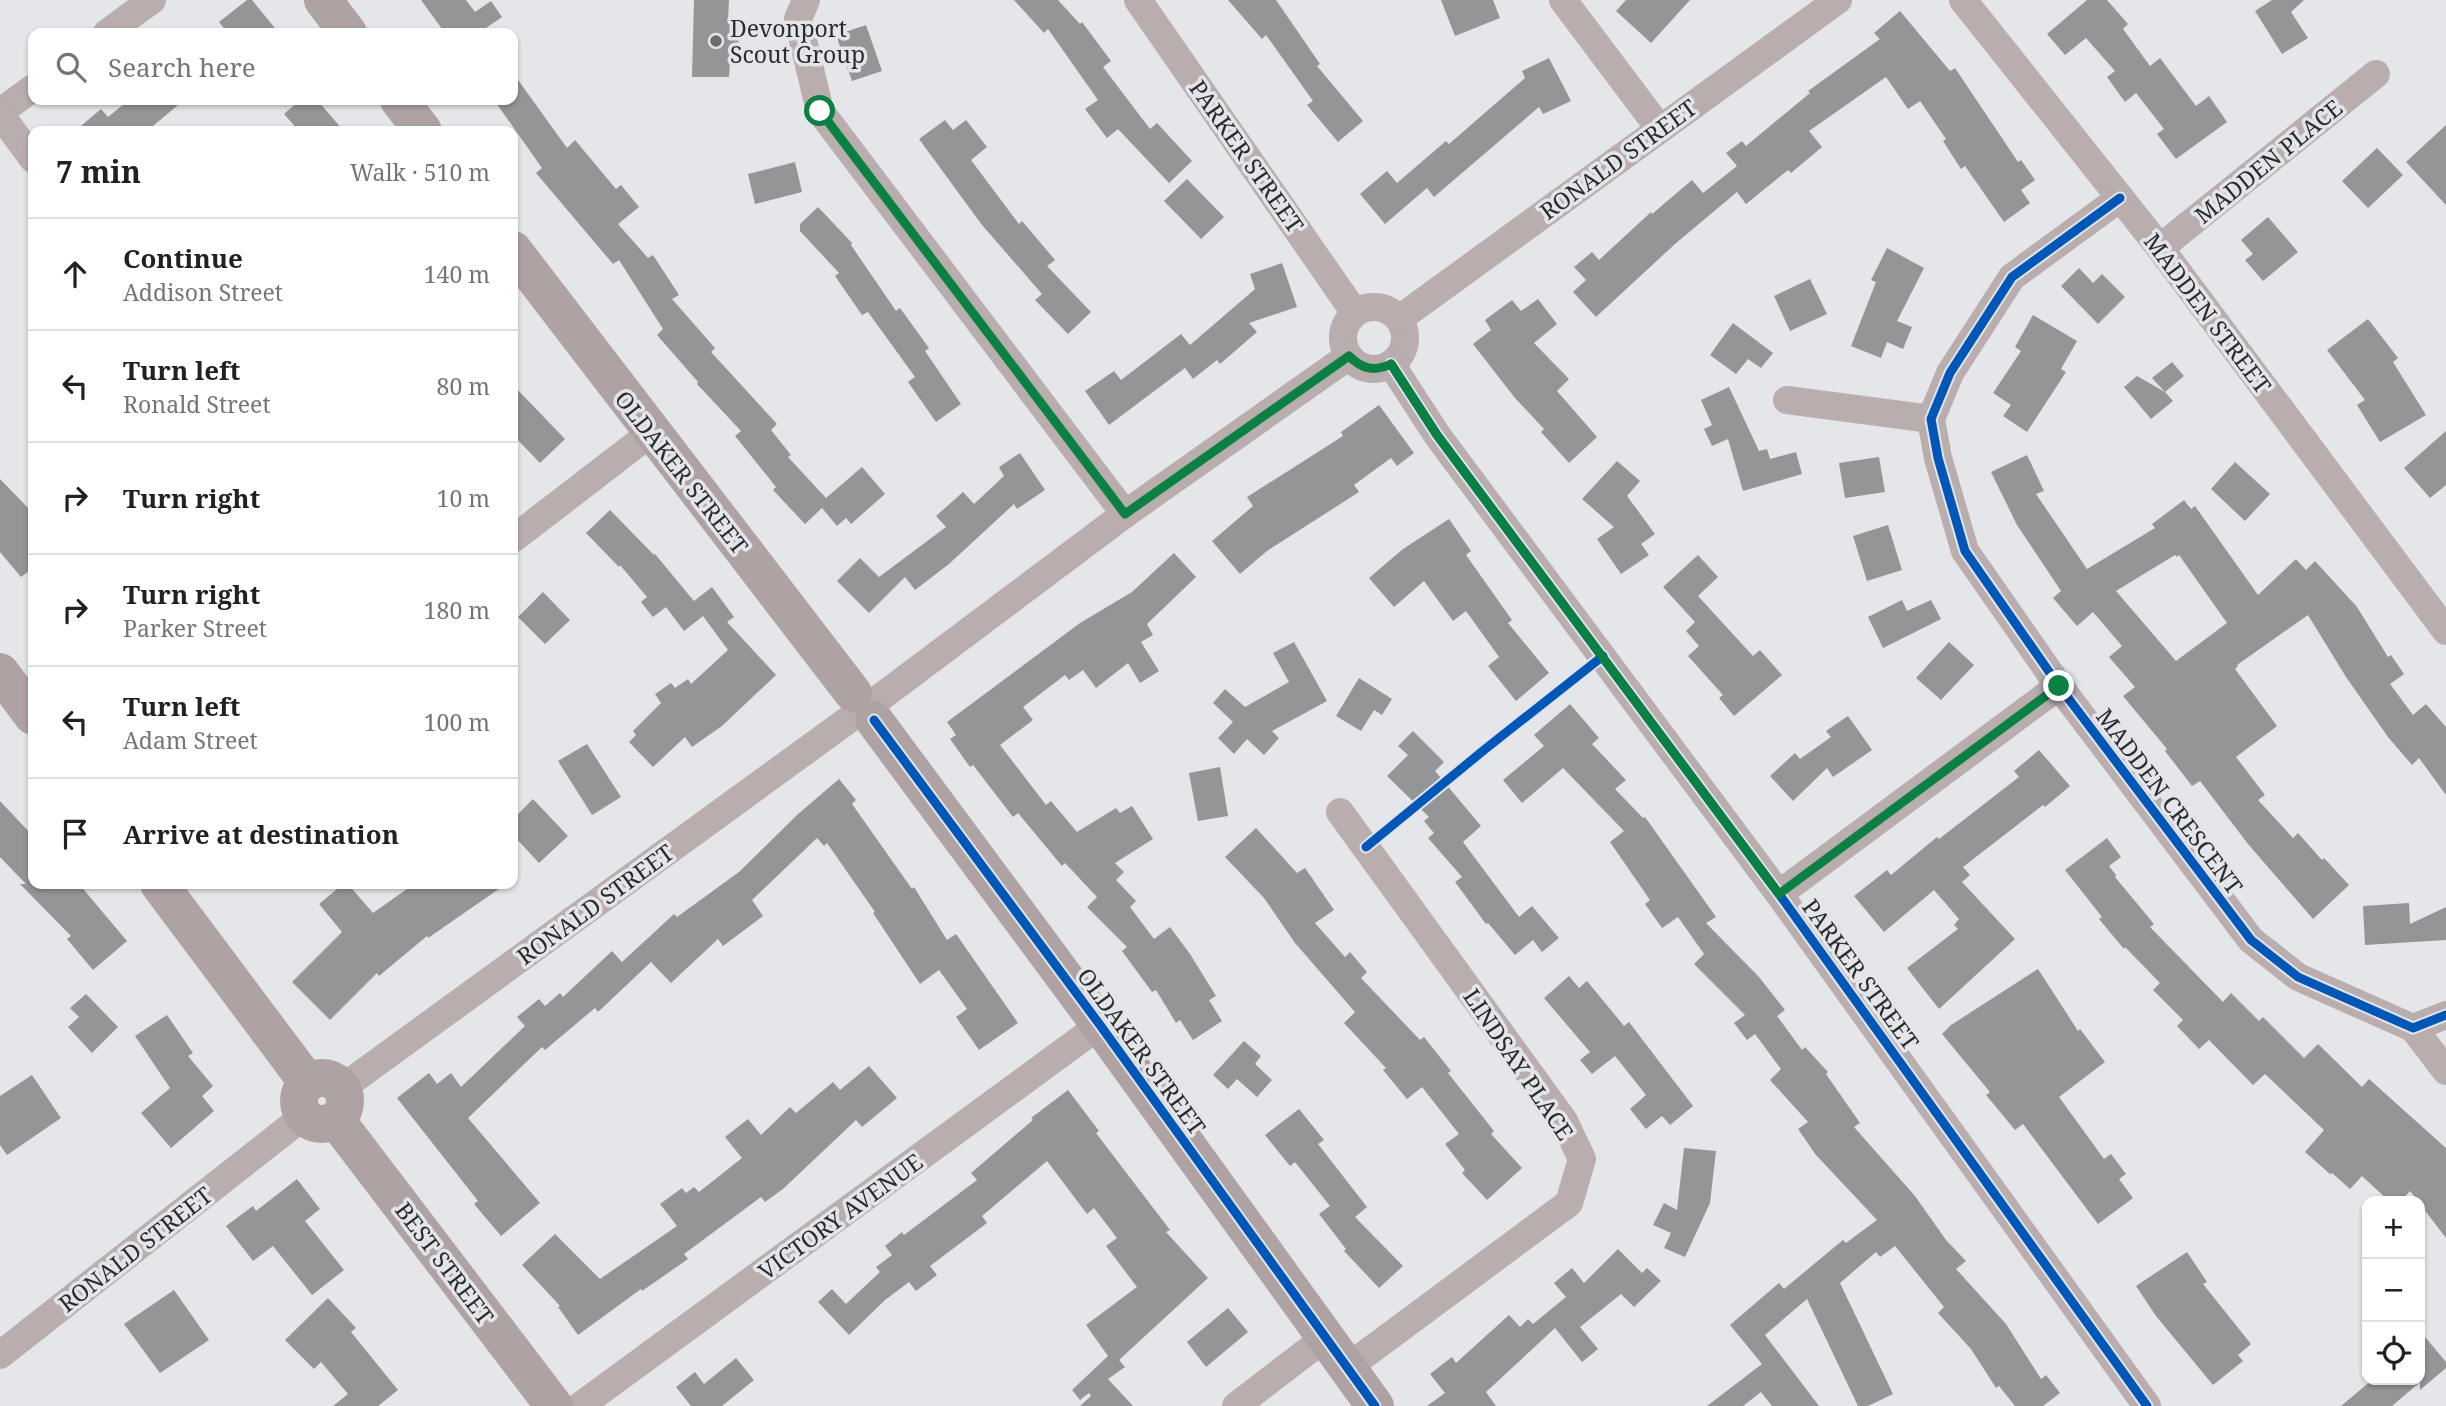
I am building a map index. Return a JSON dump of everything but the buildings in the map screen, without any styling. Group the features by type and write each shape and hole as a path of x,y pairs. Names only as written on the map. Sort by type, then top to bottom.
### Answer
{"street":[{"path":"114,28 152,0"},
{"path":"323,0 344,28"},
{"path":"806,0 799,19 820,111 1125,514"},
{"name":"PARKER STREET","path":"1138,0 1355,313"},
{"path":"1563,0 1660,129"},
{"name":"RONALD STREET","path":"1399,319 1838,0"},
{"name":"MADDEN STREET","path":"1964,0 2160,248 2446,631"},
{"name":"MADDEN PLACE","path":"2160,248 2375,74"},
{"path":"28,92 0,113 28,152"},
{"path":"403,105 419,126"},
{"path":"1787,400 1931,419 1950,373 2012,277 2120,198"},
{"name":"OLDAKER STREET","path":"518,257 863,708 1100,1025 1375,1406"},
{"path":"1373,307 1392,312 1399,319 1404,328 1404,348 1391,364 1373,369 1364,368 1349,356 1343,338 1344,328 1355,313 1373,307"},
{"name":"RONALD STREET","path":"0,1355 322,1102 1125,514 1349,356"},
{"name":"PARKER STREET","path":"1391,364 1437,435 1779,894 2147,1406"},
{"name":"MADDEN CRESCENT","path":"1931,419 1938,458 1965,551 2059,686 2251,940 2298,977 2413,1028"},
{"path":"518,535 652,432"},
{"path":"0,672 28,709"},
{"path":"1779,894 2059,686"},
{"name":"LINDSAY PLACE","path":"1236,1406 1337,1352 1569,1203 1582,1159 1564,1121 1340,812"},
{"name":"BEST STREET","path":"163,889 554,1406"},
{"path":"2446,1015 2413,1028 2446,1071"},
{"name":"VICTORY AVENUE","path":"580,1406 1100,1025"}],"cycle path":[{"path":"2120,198 2012,277 1950,373 1931,419 1938,458 1965,551 2059,686 2251,940 2298,977 2413,1028 2446,1015"},
{"path":"1391,364 1437,435 1779,894 2147,1406"},
{"path":"1366,847 1603,656"},
{"path":"874,720 1100,1025 1375,1406"}],"place":[{"name":"Devonport Scout Group","path":"716,41"}],"route":[{"path":"820,111 1125,514 1349,356 1364,368 1383,368 1391,364 1437,435 1779,894 2059,686"}]}
